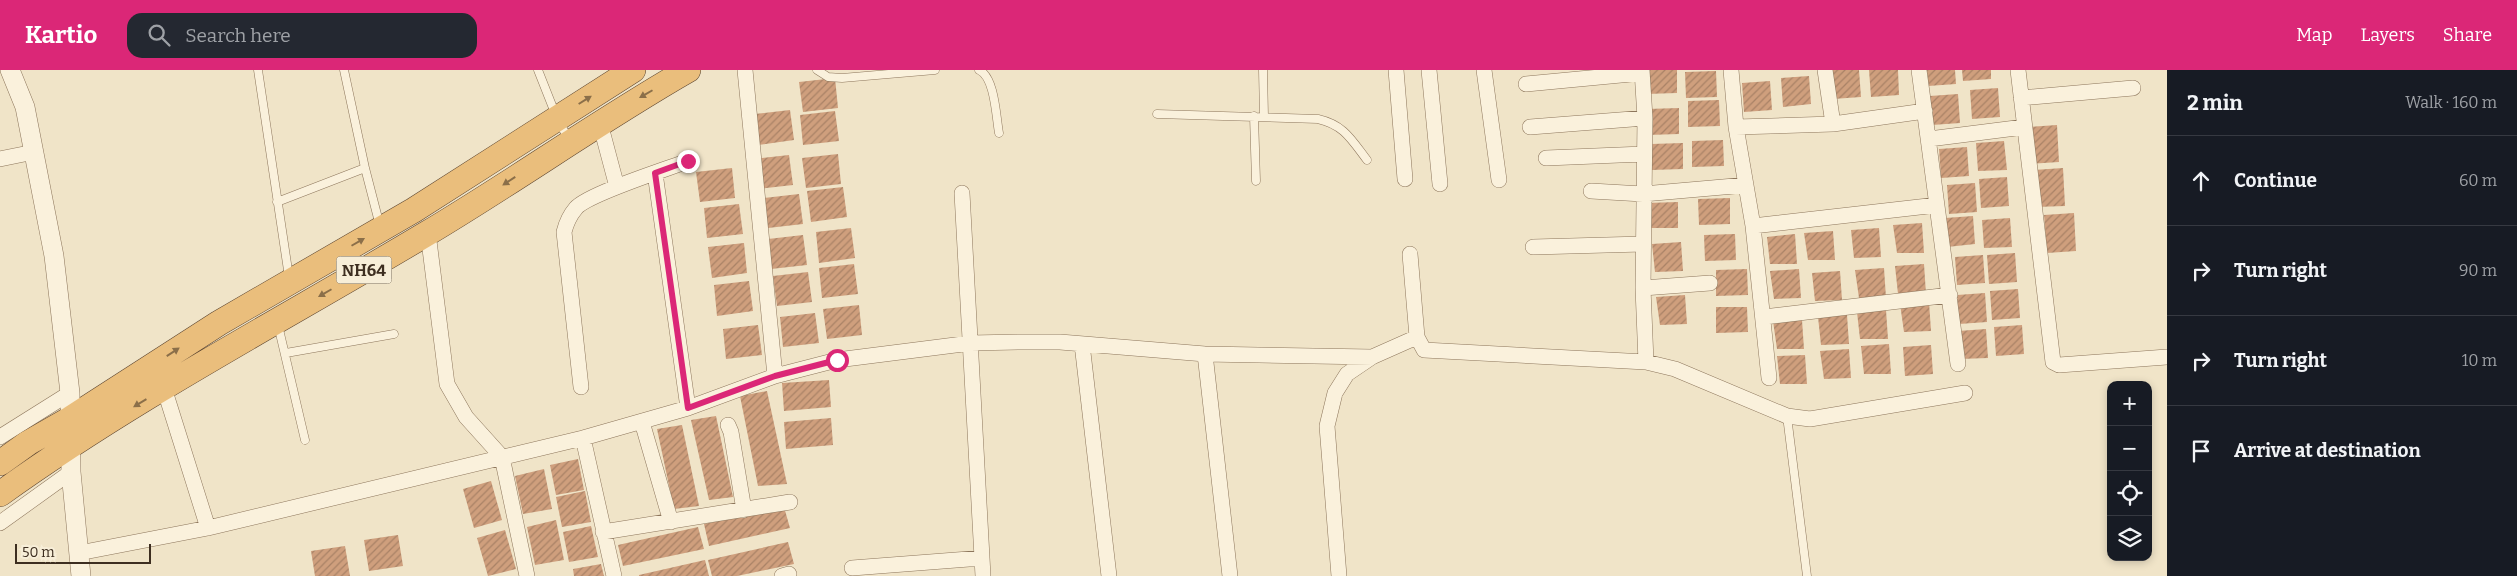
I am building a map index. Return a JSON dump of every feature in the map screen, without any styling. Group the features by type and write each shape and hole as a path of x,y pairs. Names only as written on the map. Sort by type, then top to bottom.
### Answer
{"highway":[{"name":"NH64","path":"0,463 28,443 70,419 219,323 381,229 633,70"},
{"name":"NH64","path":"0,494 71,445 164,388 428,233 600,123 688,70"}],"street":[{"path":"10,70 25,107 54,256 70,393 71,472 81,576"},
{"path":"745,70 775,376"},
{"path":"1396,70 1406,179"},
{"path":"1429,70 1440,184"},
{"path":"1484,70 1499,180"},
{"path":"1730,70 1736,127 1753,226 1769,378"},
{"path":"1825,70 1833,124"},
{"path":"1919,70 1958,364"},
{"path":"2018,70 2053,362 2059,365 2167,357"},
{"path":"1526,84 1642,72 1645,118 1643,288 1646,362"},
{"path":"2021,98 2133,88"},
{"path":"1736,127 1833,124 1925,111"},
{"path":"1530,127 1645,118"},
{"path":"600,123 617,187"},
{"path":"1929,139 2024,127"},
{"path":"0,160 34,152"},
{"path":"1546,158 1644,154"},
{"path":"581,387 564,232 577,206 617,187 688,161"},
{"path":"655,173 688,408"},
{"path":"1592,191 1643,194 1746,185"},
{"path":"962,193 984,576"},
{"path":"1753,226 1937,205"},
{"path":"428,233 448,384 466,417 502,457 527,576"},
{"path":"1533,247 1643,244"},
{"path":"1410,254 1417,337 1424,350 1646,362 1675,369 1787,416 1819,419 1965,392"},
{"path":"1643,288 1710,283"},
{"path":"1764,317 1950,295"},
{"path":"1339,576 1327,426 1335,392 1347,374 1372,357 1417,337"},
{"path":"79,553 208,528 583,438 688,408 775,376 837,360 971,343 1052,342 1206,354 1372,357"},
{"path":"1082,344 1109,576"},
{"path":"1206,354 1230,576"},
{"path":"164,388 208,528"},
{"path":"0,437 70,393"},
{"path":"642,422 671,522"},
{"path":"728,425 732,432 744,510"},
{"path":"583,438 614,576"},
{"path":"0,524 71,472"},
{"path":"604,532 790,502"},
{"path":"852,568 982,558"}],"lane":[{"path":"258,70 290,282"},
{"path":"344,70 364,168 381,229"},
{"path":"538,70 557,118 570,142"},
{"path":"817,70 828,77 842,78 935,70"},
{"path":"979,70 984,72 992,86 999,132"},
{"path":"1263,70 1264,116"},
{"path":"1157,114 1318,119 1333,123 1343,129 1367,160"},
{"path":"1254,116 1256,181"},
{"path":"277,202 364,168"},
{"path":"277,321 305,440"},
{"path":"286,353 394,334"},
{"path":"1787,416 1807,576"}],"building":[{"path":"1645,70 1677,70 1677,93 1646,94"},
{"path":"1831,70 1859,70 1861,97 1833,99"},
{"path":"1869,70 1898,70 1899,95 1871,97"},
{"path":"1927,70 1955,70 1956,84 1928,86"},
{"path":"1962,70 1991,70 1991,79 1963,81"},
{"path":"1716,71 1717,97 1686,98 1685,72"},
{"path":"1809,76 1811,104 1783,107 1781,78"},
{"path":"835,78 838,108 803,112 799,82"},
{"path":"1770,81 1772,110 1744,112 1742,83"},
{"path":"1998,88 2000,117 1972,119 1970,90"},
{"path":"1958,94 1960,123 1932,125 1930,96"},
{"path":"1719,100 1720,126 1688,127 1688,101"},
{"path":"1679,108 1679,134 1648,135 1647,109"},
{"path":"790,110 794,140 758,145 755,114"},
{"path":"835,111 839,141 803,145 800,115"},
{"path":"2057,125 2059,162 2030,164 2028,127"},
{"path":"1723,140 1724,166 1692,167 1692,141"},
{"path":"2004,141 2007,170 1978,171 1976,143"},
{"path":"1683,143 1683,169 1652,170 1651,144"},
{"path":"1967,147 1969,176 1941,178 1939,149"},
{"path":"838,154 841,184 806,188 802,158"},
{"path":"789,155 793,185 758,189 754,159"},
{"path":"732,168 735,198 700,202 696,172"},
{"path":"2063,168 2065,206 2036,207 2034,170"},
{"path":"2007,177 2009,206 1981,208 1979,179"},
{"path":"1975,183 1977,212 1949,214 1947,185"},
{"path":"843,187 847,217 811,222 807,191"},
{"path":"799,194 803,224 768,228 764,198"},
{"path":"1730,198 1730,224 1699,225 1698,199"},
{"path":"1678,202 1678,228 1647,228 1646,203"},
{"path":"739,204 743,234 707,238 704,208"},
{"path":"2074,213 2076,251 2047,253 2044,215"},
{"path":"1973,216 1975,244 1947,247 1945,218"},
{"path":"2010,218 2012,247 1984,248 1982,220"},
{"path":"1922,223 1924,253 1897,253 1893,225"},
{"path":"851,228 855,258 819,263 816,232"},
{"path":"1879,228 1881,257 1854,258 1851,230"},
{"path":"1833,231 1835,260 1808,260 1804,233"},
{"path":"1735,234 1736,260 1705,261 1704,235"},
{"path":"1795,234 1797,264 1770,264 1767,237"},
{"path":"803,235 807,265 771,269 768,239"},
{"path":"1681,242 1683,271 1655,272 1652,244"},
{"path":"744,243 747,273 712,278 708,247"},
{"path":"2015,253 2017,282 1989,284 1987,255"},
{"path":"1983,255 1985,283 1957,285 1955,257"},
{"path":"854,264 858,294 822,298 819,268"},
{"path":"1924,264 1926,294 1898,294 1895,266"},
{"path":"1884,268 1886,298 1859,298 1855,270"},
{"path":"1747,269 1748,295 1716,296 1716,270"},
{"path":"1799,269 1801,298 1774,299 1770,271"},
{"path":"1840,271 1842,300 1815,301 1812,273"},
{"path":"808,272 812,302 777,306 773,276"},
{"path":"749,281 753,311 717,316 714,285"},
{"path":"2018,289 2020,318 1992,320 1990,291"},
{"path":"1985,293 1987,322 1959,324 1957,295"},
{"path":"1685,295 1687,324 1660,325 1656,297"},
{"path":"1929,302 1931,331 1904,332 1900,304"},
{"path":"859,305 862,335 827,339 823,309"},
{"path":"1716,307 1747,307 1748,332 1716,333"},
{"path":"1886,310 1888,339 1860,339 1857,312"},
{"path":"815,313 819,343 783,347 780,317"},
{"path":"1847,315 1849,344 1821,345 1818,317"},
{"path":"1802,320 1804,349 1777,349 1773,321"},
{"path":"758,325 762,355 726,359 723,329"},
{"path":"2022,325 2024,354 1996,356 1994,327"},
{"path":"1986,329 1988,358 1960,359 1958,331"},
{"path":"1889,344 1891,374 1864,374 1861,346"},
{"path":"1931,345 1933,374 1905,376 1903,347"},
{"path":"1849,349 1851,378 1824,379 1820,351"},
{"path":"1805,355 1807,384 1780,384 1777,356"},
{"path":"829,380 831,407 784,411 782,383"},
{"path":"767,391 787,484 758,486 740,396"},
{"path":"716,416 733,497 709,500 691,420"},
{"path":"831,418 833,445 786,449 784,422"},
{"path":"682,425 699,506 674,509 657,429"},
{"path":"578,459 584,490 556,495 550,465"},
{"path":"544,469 552,509 523,514 515,476"},
{"path":"491,481 502,520 474,528 463,489"},
{"path":"585,491 591,522 562,527 556,497"},
{"path":"784,507 790,528 709,546 704,524"},
{"path":"556,520 564,560 535,565 527,527"},
{"path":"591,526 598,557 569,562 563,532"},
{"path":"698,527 704,549 623,566 618,545"},
{"path":"505,530 516,569 488,576 477,538"},
{"path":"398,535 403,566 369,571 364,540"},
{"path":"788,542 794,564 737,576 712,576 708,560"},
{"path":"345,546 350,576 315,576 311,551"},
{"path":"705,560 709,576 639,576 639,575"},
{"path":"601,564 604,576 574,576 573,569"}],"route":[{"path":"688,161 655,173 688,408 775,376 837,360"}]}
